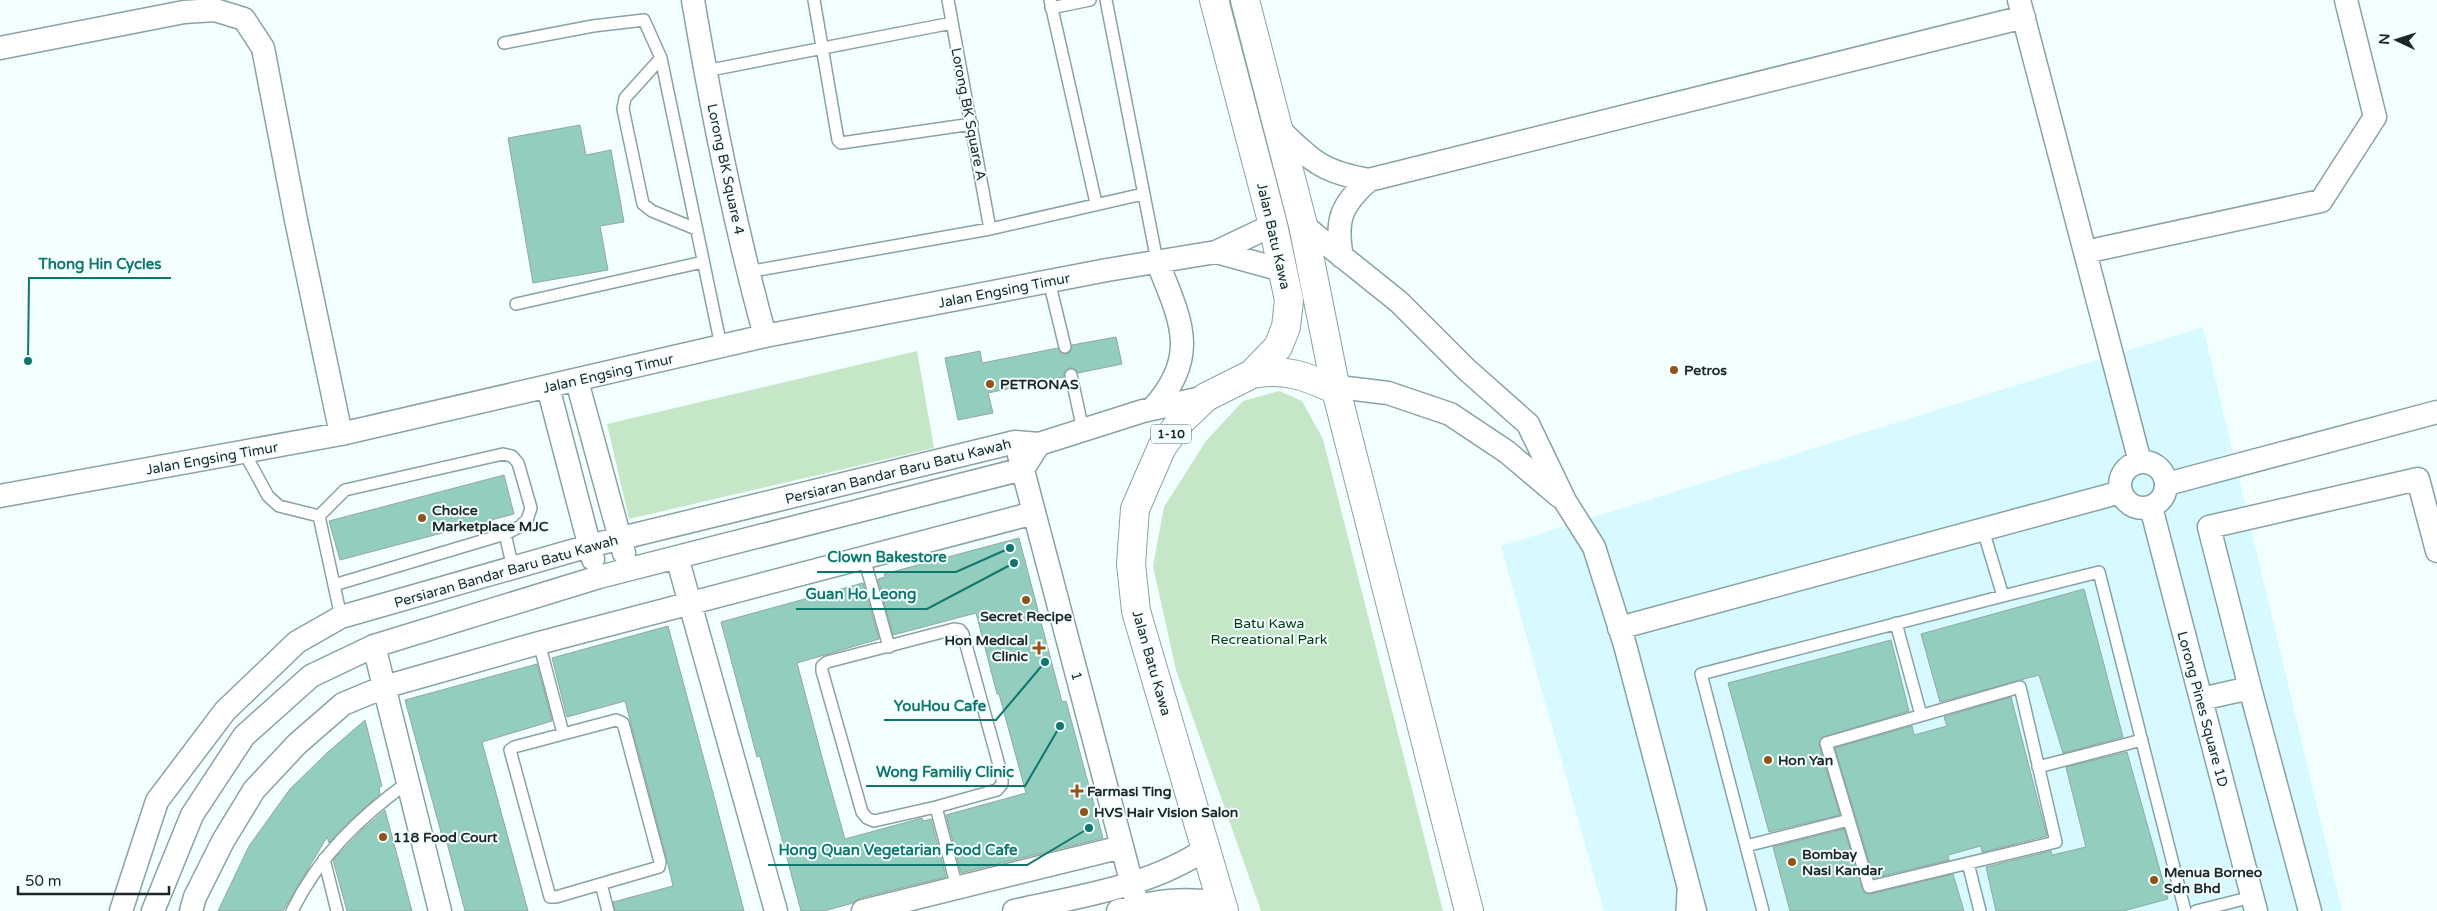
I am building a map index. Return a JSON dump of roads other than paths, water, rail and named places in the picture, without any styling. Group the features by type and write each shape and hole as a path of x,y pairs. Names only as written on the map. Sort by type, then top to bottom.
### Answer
{"highway":[{"name":"Jalan Batu Kawa","path":"1214,0 1273,225 1289,300 1286,327 1278,347 1252,374 1206,397 1180,422 1162,447 1135,509 1131,564 1136,611 1207,848 1222,907"},
{"name":"Jalan Batu Kawa","path":"1245,0 1303,225 1336,390 1469,911"},
{"path":"1252,374 1273,371 1297,374 1336,390"}],"street":[{"name":"Lorong BK Square 4","path":"692,0 705,72 747,272 765,336"},
{"path":"2085,252 2321,201 2375,117 2346,0"},
{"path":"1278,128 1311,160 1339,175 1368,180 2022,8 2140,462"},
{"path":"0,48 184,12 215,10 244,19 263,48 296,220 341,434"},
{"path":"1342,257 1338,234 1340,222 1349,198 1368,180"},
{"name":"Jalan Engsing Timur","path":"0,496 341,434 765,336 1049,281 1216,252 1273,225"},
{"path":"1303,225 1399,302 1466,369 1528,424 1565,501 1594,547 1619,628 1695,911"},
{"name":"Jalan Engsing Timur","path":"1216,252 1282,270"},
{"path":"1153,408 1168,392 1177,376 1183,354 1182,330 1157,261"},
{"path":"576,381 628,569"},
{"path":"548,387 589,546 599,577"},
{"path":"1336,390 1347,388 1388,393 1450,414 1507,452 1565,501"},
{"name":"Persiaran Bandar Baru Batu Kawah","path":"121,911 157,801 174,778 225,711 297,642 342,617 620,538 1015,442 1039,444 1153,408 1206,397"},
{"path":"2167,484 2437,412"},
{"name":"1","path":"1015,442 1132,884 1132,909"},
{"name":"Persiaran Bandar Baru Batu Kawah","path":"153,911 192,814 244,736 311,676 374,646 599,577 1022,469 1039,444"},
{"path":"2140,462 2155,465 2161,470 2167,484 2163,498 2151,507 2136,508 2124,499 2121,492 2122,476 2126,469 2140,462"},
{"path":"2310,911 2209,528 2427,476 2437,551"},
{"path":"1619,628 2121,492"},
{"name":"Lorong Pines Square 1D","path":"2151,507 2254,904"},
{"path":"191,911 195,897 223,841 254,790 297,744 343,704 384,687 539,644 1034,513"},
{"path":"677,557 776,911"},
{"path":"374,646 440,911"},
{"path":"2201,699 2250,688"},
{"path":"863,911 1122,847"},
{"path":"1014,911 1132,884 1183,864 1207,848"},
{"path":"1132,909 1191,898 1222,907"}],"lane":[{"path":"814,0 838,140 841,143 972,124"},
{"name":"Lorong BK Square A","path":"948,0 990,229"},
{"path":"1090,0 1050,4 1096,203"},
{"path":"1106,0 1157,261"},
{"path":"504,43 593,26 644,20 661,58 722,346"},
{"path":"705,72 952,23"},
{"path":"661,58 625,98 623,109 625,119 643,204 652,211 696,229"},
{"path":"747,272 990,229 1096,203 1143,194"},
{"path":"516,304 703,262"},
{"path":"1049,281 1065,347"},
{"path":"1071,375 1083,430"},
{"path":"244,452 268,496 278,506 319,516"},
{"path":"319,516 345,490 503,454 512,456 518,463 531,508 527,520 506,534 334,585"},
{"path":"319,516 342,617"},
{"path":"1983,530 2003,596"},
{"path":"506,534 513,568"},
{"path":"864,558 889,647"},
{"path":"1763,911 1701,674 2099,572 2186,911"},
{"path":"1896,623 1921,715"},
{"path":"954,629 960,630 963,634 1002,776 1002,784 997,790 936,807 874,821 867,818 862,812 822,671 822,666 827,662 954,629"},
{"path":"539,644 563,733"},
{"path":"2020,687 2056,842 1870,887 1826,742 1921,715 2020,687"},
{"path":"616,720 623,723 660,862 655,870 601,884 556,897 550,896 510,750 514,747 563,733 616,720"},
{"path":"2038,767 2142,740"},
{"path":"292,911 324,859 354,824 408,782"},
{"path":"936,807 957,888"},
{"path":"1746,846 1849,820"},
{"path":"324,859 337,911"},
{"path":"1968,864 1980,911"},
{"path":"1682,911 1685,870"},
{"path":"601,884 608,911"},
{"path":"2196,911 2254,904"}],"place":[{"name":"Thong Hin Cycles","path":"28,361"},
{"name":"Petros","path":"1674,370"},
{"name":"PETRONAS","path":"990,384"},
{"name":"Choice Marketplace MJC","path":"422,518"},
{"name":"Clown Bakestore","path":"1010,548"},
{"name":"Guan Ho Leong","path":"1014,563"},
{"name":"Secret Recipe","path":"1026,600"},
{"name":"Hon Medical Clinic","path":"1039,648"},
{"name":"YouHou Cafe","path":"1045,662"},
{"name":"Wong Familiy Clinic","path":"1060,726"},
{"name":"Hon Yan","path":"1768,760"},
{"name":"Farmasi Ting","path":"1077,791"},
{"name":"HVS Hair Vision Salon","path":"1084,812"},
{"name":"Hong Quan Vegetarian Food Cafe","path":"1089,828"},
{"name":"118 Food Court","path":"383,837"},
{"name":"Bombay Nasi Kandar","path":"1792,862"},
{"name":"Menua Borneo Sdn Bhd","path":"2154,880"}],"park label":[{"name":"Batu Kawa Recreational Park","path":"1269,632"}]}
